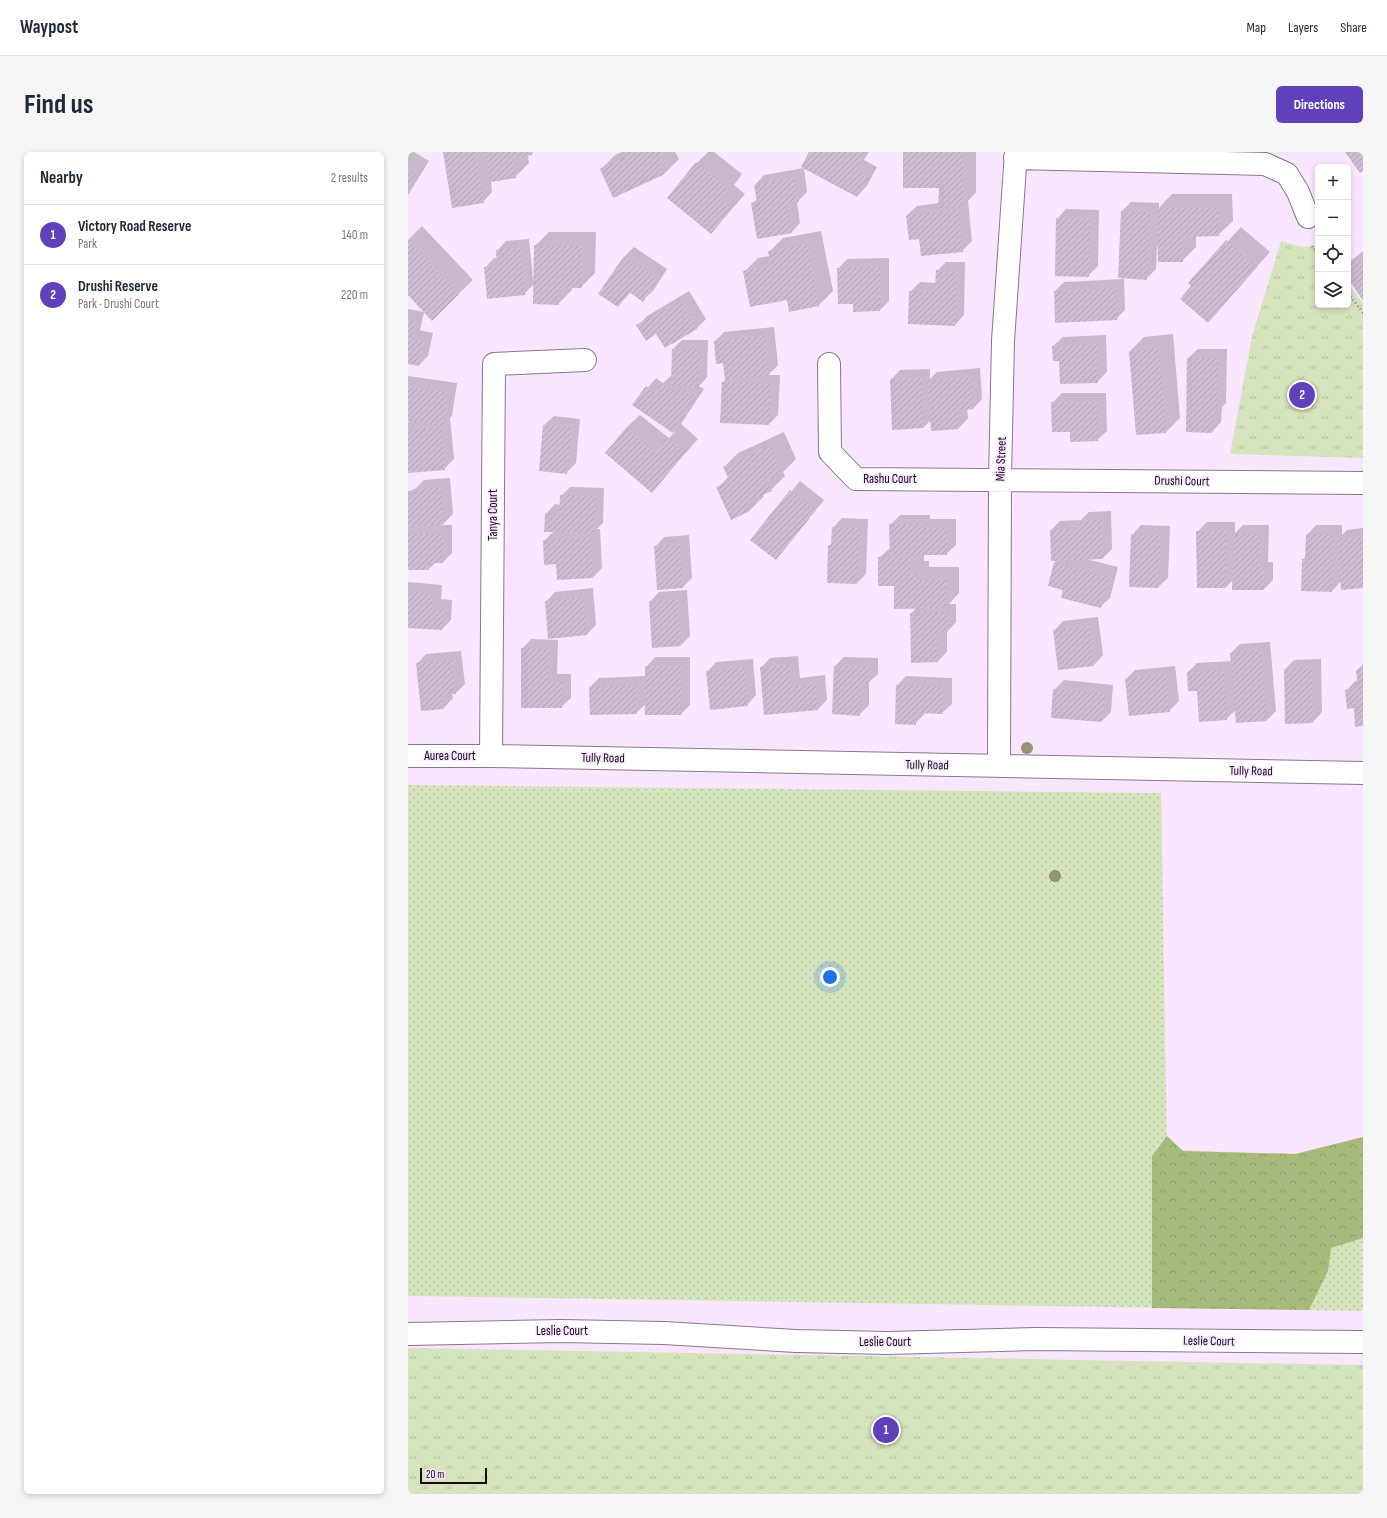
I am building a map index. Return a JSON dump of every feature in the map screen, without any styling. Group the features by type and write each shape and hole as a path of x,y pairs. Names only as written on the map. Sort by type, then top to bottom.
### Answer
{"street":[{"path":"1015,155 1265,164 1287,174 1298,192 1308,217"},
{"name":"Mia Street","path":"999,766 1000,479 1003,341 1015,155"},
{"name":"Tanya Court","path":"491,756 494,364 584,360"},
{"name":"Rashu Court","path":"829,364 830,452 856,479 1000,479"},
{"name":"Drushi Court","path":"1000,479 1363,483"},
{"name":"Aurea Court","path":"408,756 491,756"},
{"name":"Tully Road","path":"491,756 1363,773"},
{"name":"Leslie Court","path":"408,1334 561,1331 664,1333 888,1343 1037,1339 1363,1342"}],"path":[{"path":"1312,246 1315,250"},
{"path":"1351,297 1363,313"}],"green space":[{"path":"1281,241 1302,247 1315,246 1315,308 1351,308 1351,288 1363,303 1363,458 1230,454 1252,336"},
{"path":"408,785 1161,793 1167,1150 1363,1156 1363,1311 408,1296"},
{"path":"1167,1136 1183,1151 1295,1154 1363,1137 1363,1238 1331,1248 1328,1271 1309,1310 1152,1308 1152,1156"},
{"path":"408,1348 1363,1365 1363,1494 408,1494"}],"building":[{"path":"443,152 475,152 484,203 452,208"},
{"path":"485,152 532,152 532,155 512,159 516,178 490,182"},
{"path":"625,152 667,152 657,156 665,174 613,198 600,169 627,156"},
{"path":"809,152 865,152 856,170 869,177 857,197 801,167"},
{"path":"903,152 963,152 963,207 938,208 939,188 903,188"},
{"path":"1345,152 1363,152 1363,171 1360,173"},
{"path":"696,162 729,189 720,199 732,209 711,234 667,198"},
{"path":"408,171 416,175 408,188"},
{"path":"794,177 799,202 787,204 792,233 757,239 751,203 757,202 754,185"},
{"path":"1218,207 1219,236 1183,237 1183,262 1158,262 1157,208"},
{"path":"959,210 963,252 921,256 919,239 909,240 906,215"},
{"path":"1121,211 1150,212 1147,280 1118,278"},
{"path":"1056,218 1090,219 1089,277 1055,276"},
{"path":"408,240 459,294 432,321 408,295"},
{"path":"1226,240 1257,267 1208,323 1180,299 1191,286 1188,283"},
{"path":"807,244 819,306 789,312 787,300 750,307 743,271 771,266 768,251"},
{"path":"534,245 582,246 582,288 559,288 559,305 533,304"},
{"path":"520,247 525,295 487,299 484,267 497,266 496,250"},
{"path":"624,256 658,279 643,302 629,292 618,307 598,294"},
{"path":"1357,258 1363,267 1363,301 1351,283 1351,262"},
{"path":"880,267 880,311 853,312 853,304 838,304 837,268"},
{"path":"936,270 957,271 955,326 908,324 909,291 935,292"},
{"path":"1115,288 1117,320 1055,323 1054,291"},
{"path":"680,300 697,329 665,348 656,334 646,341 636,325"},
{"path":"408,319 415,321 411,340 424,342 419,366 408,364"},
{"path":"764,336 769,376 725,380 723,363 716,364 714,341"},
{"path":"1097,344 1098,383 1060,384 1059,361 1053,361 1052,346"},
{"path":"1159,348 1166,433 1136,435 1129,351"},
{"path":"672,349 700,349 698,387 671,386"},
{"path":"1187,358 1218,358 1217,413 1213,413 1212,433 1186,432"},
{"path":"971,377 973,409 958,411 959,429 931,431 927,381"},
{"path":"921,378 924,428 892,430 890,379"},
{"path":"722,382 771,384 769,425 720,423"},
{"path":"661,383 676,394 679,388 696,399 673,433 632,405 646,386 655,392"},
{"path":"408,387 448,392 443,426 408,421"},
{"path":"1051,402 1097,402 1098,441 1070,442 1070,432 1052,432"},
{"path":"543,425 572,428 567,474 539,471"},
{"path":"441,427 445,470 408,473 408,430"},
{"path":"626,428 655,452 667,438 685,453 652,493 605,453"},
{"path":"770,446 782,474 767,481 772,491 746,502 750,511 731,520 716,487 730,482 723,467"},
{"path":"441,487 444,524 408,527 408,499 414,498 413,489"},
{"path":"790,490 816,510 776,560 750,540"},
{"path":"560,495 596,496 594,533 544,532 545,513 559,514"},
{"path":"1102,520 1103,559 1051,561 1050,530 1079,528 1078,521"},
{"path":"889,524 921,524 921,528 947,528 947,555 890,555"},
{"path":"832,527 860,528 857,584 827,583 828,545 831,545"},
{"path":"1196,531 1226,531 1226,588 1197,588"},
{"path":"1233,533 1260,534 1259,571 1265,571 1264,590 1232,590"},
{"path":"408,534 443,534 443,563 429,563 429,570 408,570"},
{"path":"1131,534 1161,535 1159,588 1129,587"},
{"path":"1306,534 1333,534 1332,592 1301,591 1302,559 1305,559"},
{"path":"1363,537 1363,588 1341,590 1336,539"},
{"path":"591,538 593,578 557,580 556,564 544,565 543,540"},
{"path":"680,544 683,588 657,590 654,546"},
{"path":"878,557 910,557 910,574 916,574 916,580 946,580 946,608 894,609 894,586 878,586"},
{"path":"1054,562 1109,577 1101,608 1061,598 1063,590 1048,586"},
{"path":"408,592 433,594 432,608 443,609 442,630 408,628"},
{"path":"583,597 587,635 548,639 545,601"},
{"path":"678,599 681,646 652,648 649,601"},
{"path":"947,612 948,632 937,632 938,662 911,663 910,613"},
{"path":"1089,626 1094,666 1058,670 1053,630"},
{"path":"521,648 549,649 548,682 562,682 562,708 521,708"},
{"path":"1261,650 1267,721 1236,723 1230,653"},
{"path":"452,660 456,694 442,695 444,709 421,711 416,663"},
{"path":"789,665 791,686 816,684 818,710 764,715 760,667"},
{"path":"645,666 681,666 681,715 645,715"},
{"path":"834,666 869,667 869,684 861,684 860,716 832,714"},
{"path":"744,667 748,706 710,710 706,671"},
{"path":"1312,668 1313,723 1285,724 1284,669"},
{"path":"1363,669 1363,726 1355,727 1354,708 1347,709 1345,690 1358,689 1356,670"},
{"path":"1224,670 1227,720 1199,722 1197,691 1188,691 1187,672"},
{"path":"1166,674 1170,712 1129,716 1125,679"},
{"path":"636,685 637,714 590,715 589,687"},
{"path":"896,685 943,686 943,714 916,713 916,725 895,724"},
{"path":"1053,689 1105,694 1102,722 1051,718"}],"place":[{"name":"Drushi Reserve","path":"1302,395"},
{"name":"Victory Road Reserve","path":"886,1430"}]}
